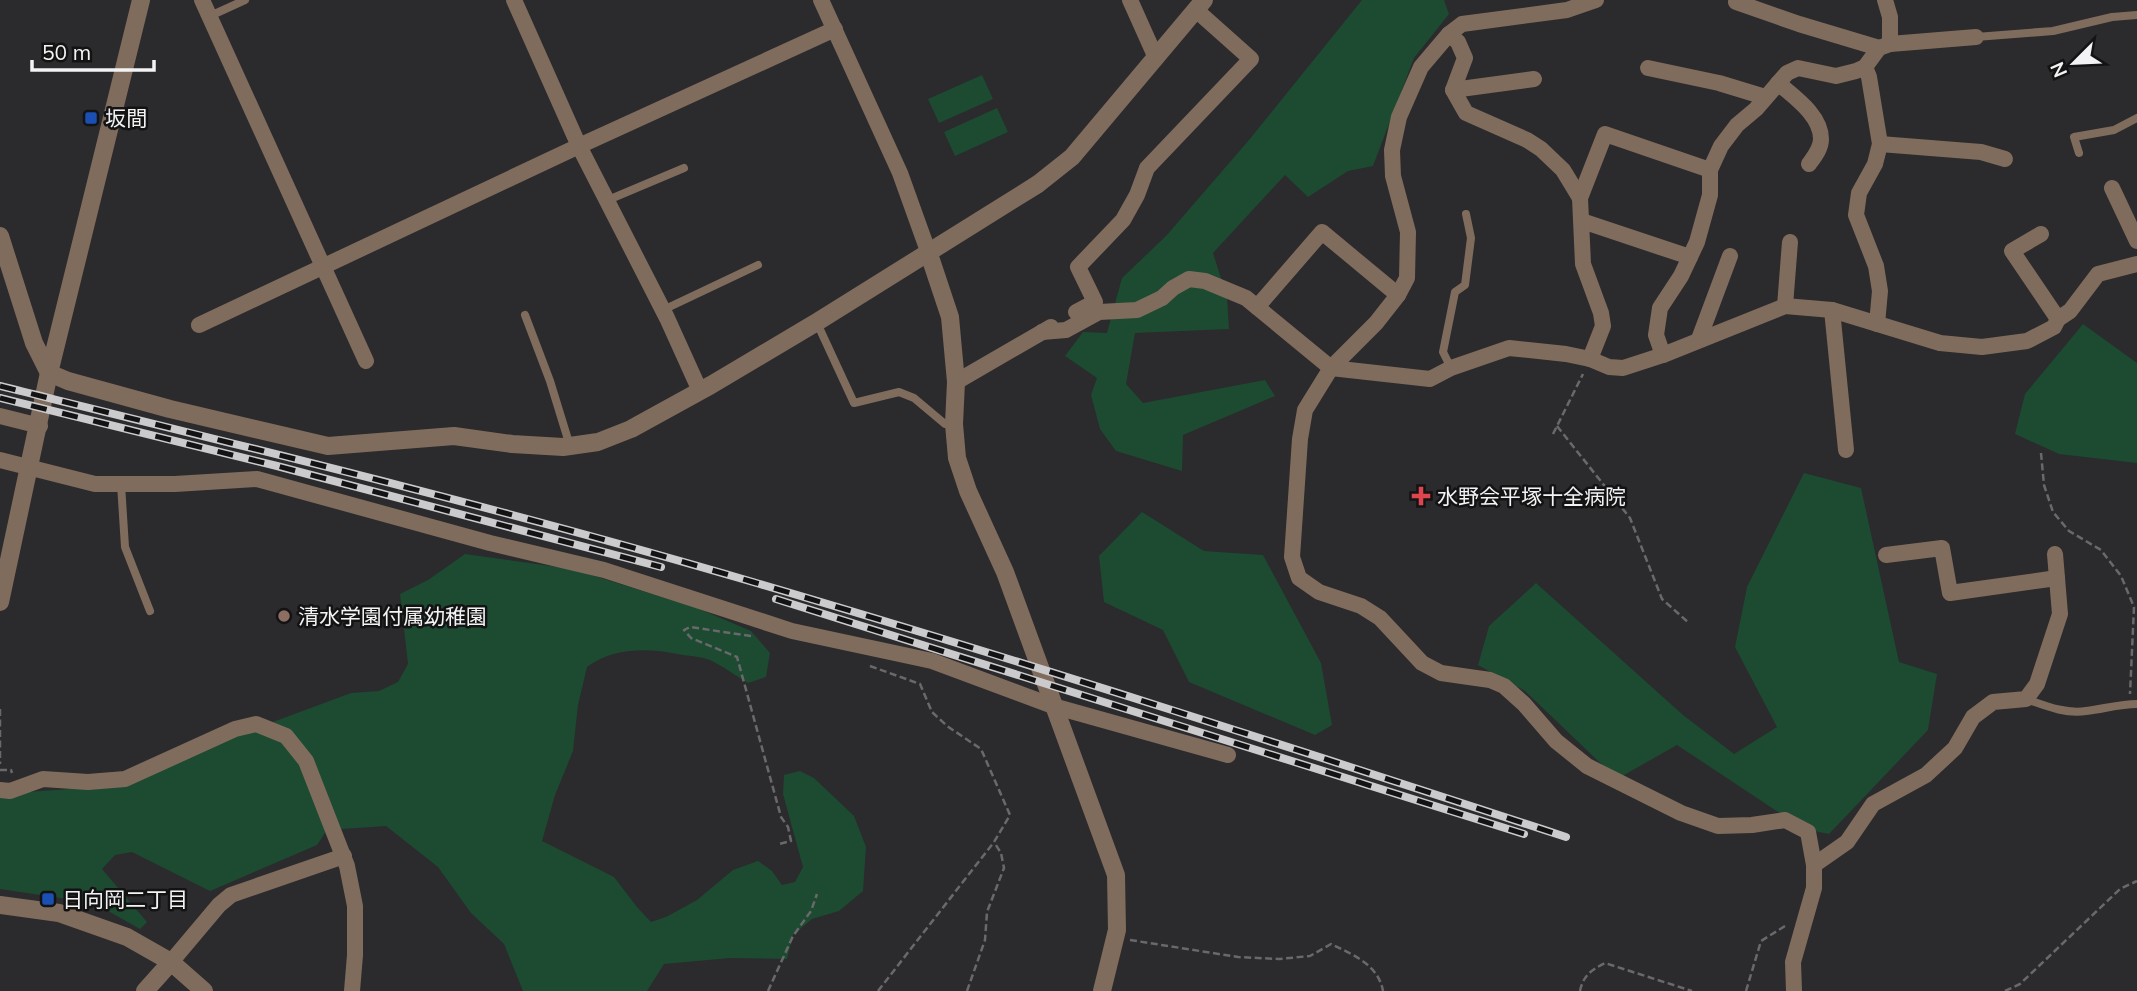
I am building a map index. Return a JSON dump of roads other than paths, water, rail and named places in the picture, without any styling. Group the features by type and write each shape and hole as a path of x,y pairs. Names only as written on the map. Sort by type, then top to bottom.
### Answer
{"street":[{"path":"0,602 28,468 40,426 49,373 141,0"},
{"path":"202,0 366,361"},
{"path":"514,0 579,146 663,310 700,391"},
{"path":"821,0 900,173 928,251 950,317 956,382 954,424 957,458 968,491 1005,572 1116,875 1117,930 1102,991"},
{"path":"1130,0 1156,58"},
{"path":"1596,0 1567,10 1462,24 1449,33 1421,67 1399,117 1392,150 1393,176 1408,232 1407,278 1398,295 1376,323 1331,368 1305,410 1300,439 1292,557 1299,578 1319,592 1361,606 1380,618 1422,663 1441,673 1490,680 1504,686 1524,704 1556,741 1587,766 1681,813 1718,826 1785,820 1808,832 1814,865 1814,888 1793,962 1794,991"},
{"path":"1663,355 1656,335 1660,308 1681,276 1697,242 1710,195 1710,170 1721,146 1787,73 1798,68 1836,76 1865,67 1885,46 1890,17 1885,0"},
{"path":"1736,2 1799,24 1885,46 1976,37"},
{"path":"0,236 34,343 49,373 68,381 170,409 328,446 454,436 512,444 570,446 598,442 631,429 700,391 817,322 1038,184 1072,157 1200,5 1251,59 1147,168 1137,195 1123,220 1078,267 1095,302 956,382"},
{"path":"199,326 579,146 835,29"},
{"path":"1449,33 1458,42 1465,58 1453,90"},
{"path":"1865,67 1880,144 1875,164 1859,193 1856,215 1876,266 1880,291 1877,324"},
{"path":"1648,68 1719,83 1765,97"},
{"path":"1453,90 1534,79"},
{"path":"1778,83 1806,108 1818,126 1821,138 1819,148 1809,164"},
{"path":"1453,90 1466,113 1541,149 1563,170 1580,198 1583,264 1603,326 1590,359"},
{"path":"1580,198 1605,134 1710,170"},
{"path":"1880,144 1981,152 2005,159"},
{"path":"2112,188 2137,241"},
{"path":"1582,221 1690,257"},
{"path":"1257,307 1322,232 1398,295"},
{"path":"2041,234 2012,251 2058,319"},
{"path":"1785,306 1790,242"},
{"path":"1699,339 1730,256"},
{"path":"1042,332 1066,330 1099,312 1137,310 1162,298 1189,279 1205,281 1246,298 1331,368 1430,379 1451,368 1509,348 1590,359 1609,367 1623,368 1663,355 1785,306 1832,310 1940,343 1982,346 2027,341 2054,327 2098,274 2137,264"},
{"path":"1832,310 1846,450"},
{"path":"0,416 40,426"},
{"path":"0,460 95,484 175,484 257,479 490,543 604,570 792,631 932,662 1053,706 1228,755"},
{"path":"1886,555 1942,548 1950,593 2057,578"},
{"path":"1814,865 1847,842 1873,804 1926,775 1955,748 1973,717 1993,702 2025,699 2037,684 2060,614 2055,554"},
{"path":"0,790 10,791 44,779 88,782 125,779 235,729 256,724 286,736 306,761 344,856 355,906 352,991"},
{"path":"145,991 219,905 231,895 344,856"},
{"path":"0,905 59,913 127,937 170,962 204,991"}],"lane":[{"path":"210,16 245,0"},
{"path":"1976,37 2053,31 2112,17 2137,15"},
{"path":"2079,153 2074,137 2114,130 2137,118"},
{"path":"608,200 684,167"},
{"path":"1451,368 1443,352 1455,292 1465,285 1471,238 1466,214"},
{"path":"663,310 758,265"},
{"path":"525,314 570,446"},
{"path":"817,322 854,403 900,392 914,397 945,424 954,424"},
{"path":"121,484 125,547 150,611"},
{"path":"2025,699 2057,710 2070,711 2133,704"}],"railway":[{"path":"0,386 472,504 753,582 1161,706 1566,837"},
{"path":"0,398 277,466 661,567"},
{"path":"776,599 1524,834"}],"place":[{"name":"坂間","path":"91,118"},
{"name":"水野会平塚十全病院","path":"1421,496"},
{"name":"清水学園付属幼稚園","path":"284,616"},
{"name":"日向岡二丁目","path":"48,899"}]}
